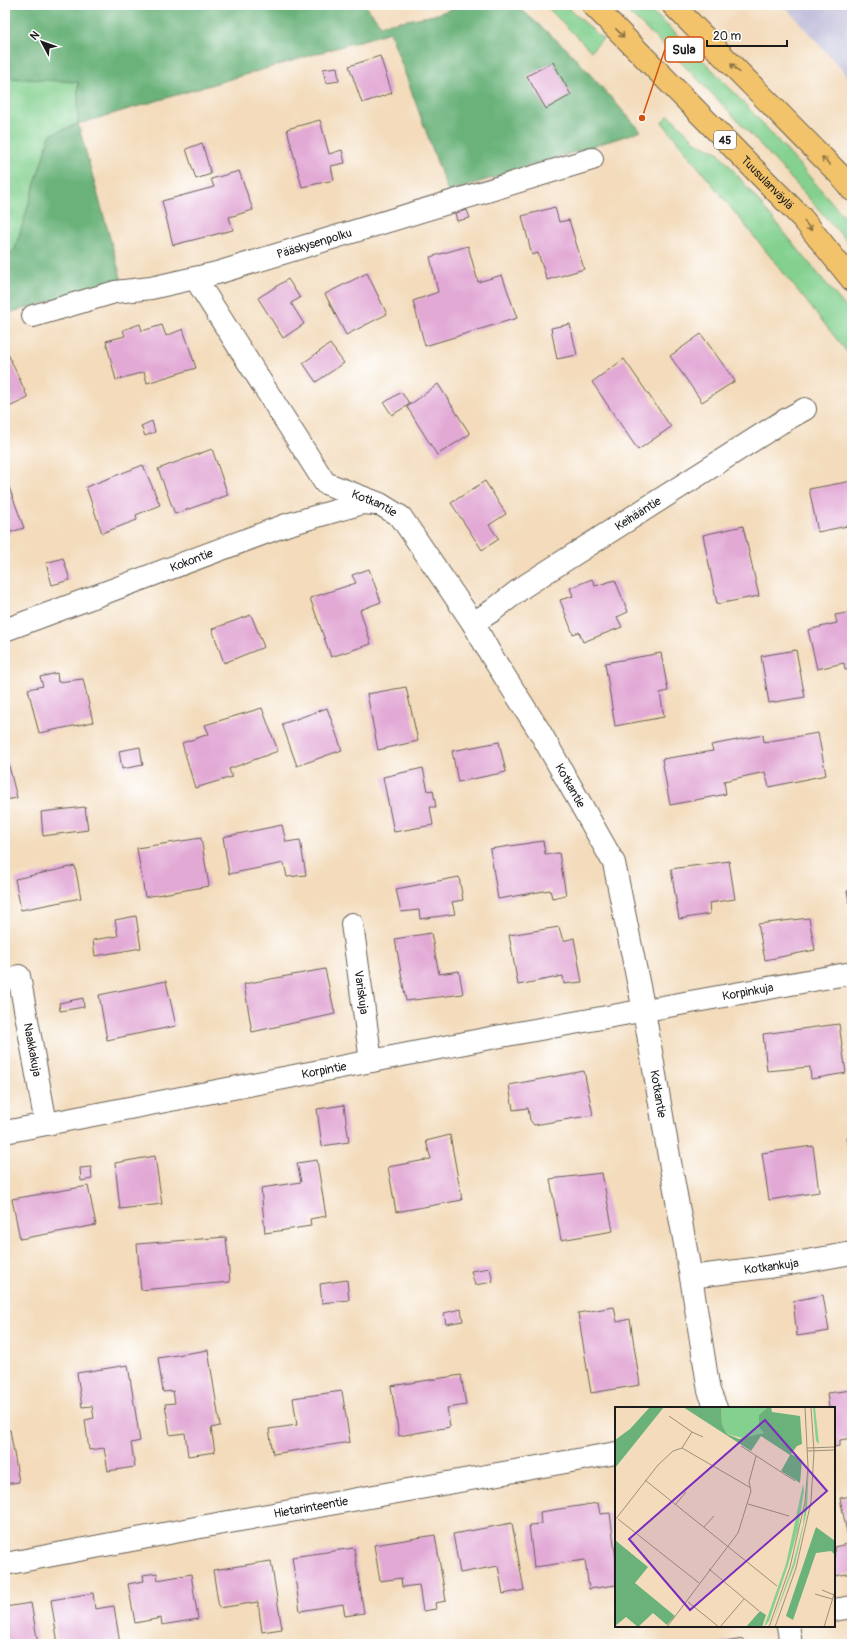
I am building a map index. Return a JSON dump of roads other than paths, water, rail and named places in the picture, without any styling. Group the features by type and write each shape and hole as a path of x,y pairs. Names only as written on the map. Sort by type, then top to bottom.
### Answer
{"main road":[{"name":"Tuusulanväylä","path":"593,5 802,218 852,280"},
{"path":"673,5 839,174 852,190"}],"street":[{"name":"Pääskysenpolku","path":"33,316 115,292 151,288 217,273 592,159"},
{"name":"Kotkantie","path":"196,278 325,483 380,504 401,517 473,623 491,655 540,732 614,863 644,1011 691,1277 709,1390 716,1407"},
{"name":"Keihääntie","path":"473,623 492,611 523,587 780,423 805,409"},
{"name":"Kokontie","path":"5,630 286,525 363,503 380,504"},
{"name":"Variskuja","path":"352,924 370,1061"},
{"name":"Korpinkuja","path":"644,1011 661,1006 852,974"},
{"name":"Naakkakuja","path":"19,976 46,1124"},
{"name":"Korpintie","path":"5,1132 516,1033 644,1011"},
{"name":"Kotkankuja","path":"691,1277 790,1264 852,1253"},
{"name":"Hietarinteentie","path":"5,1564 199,1527 615,1453"},
{"path":"835,1610 852,1607"},
{"path":"788,1627 791,1644"}],"place":[{"name":"Sula","path":"642,118"}]}
